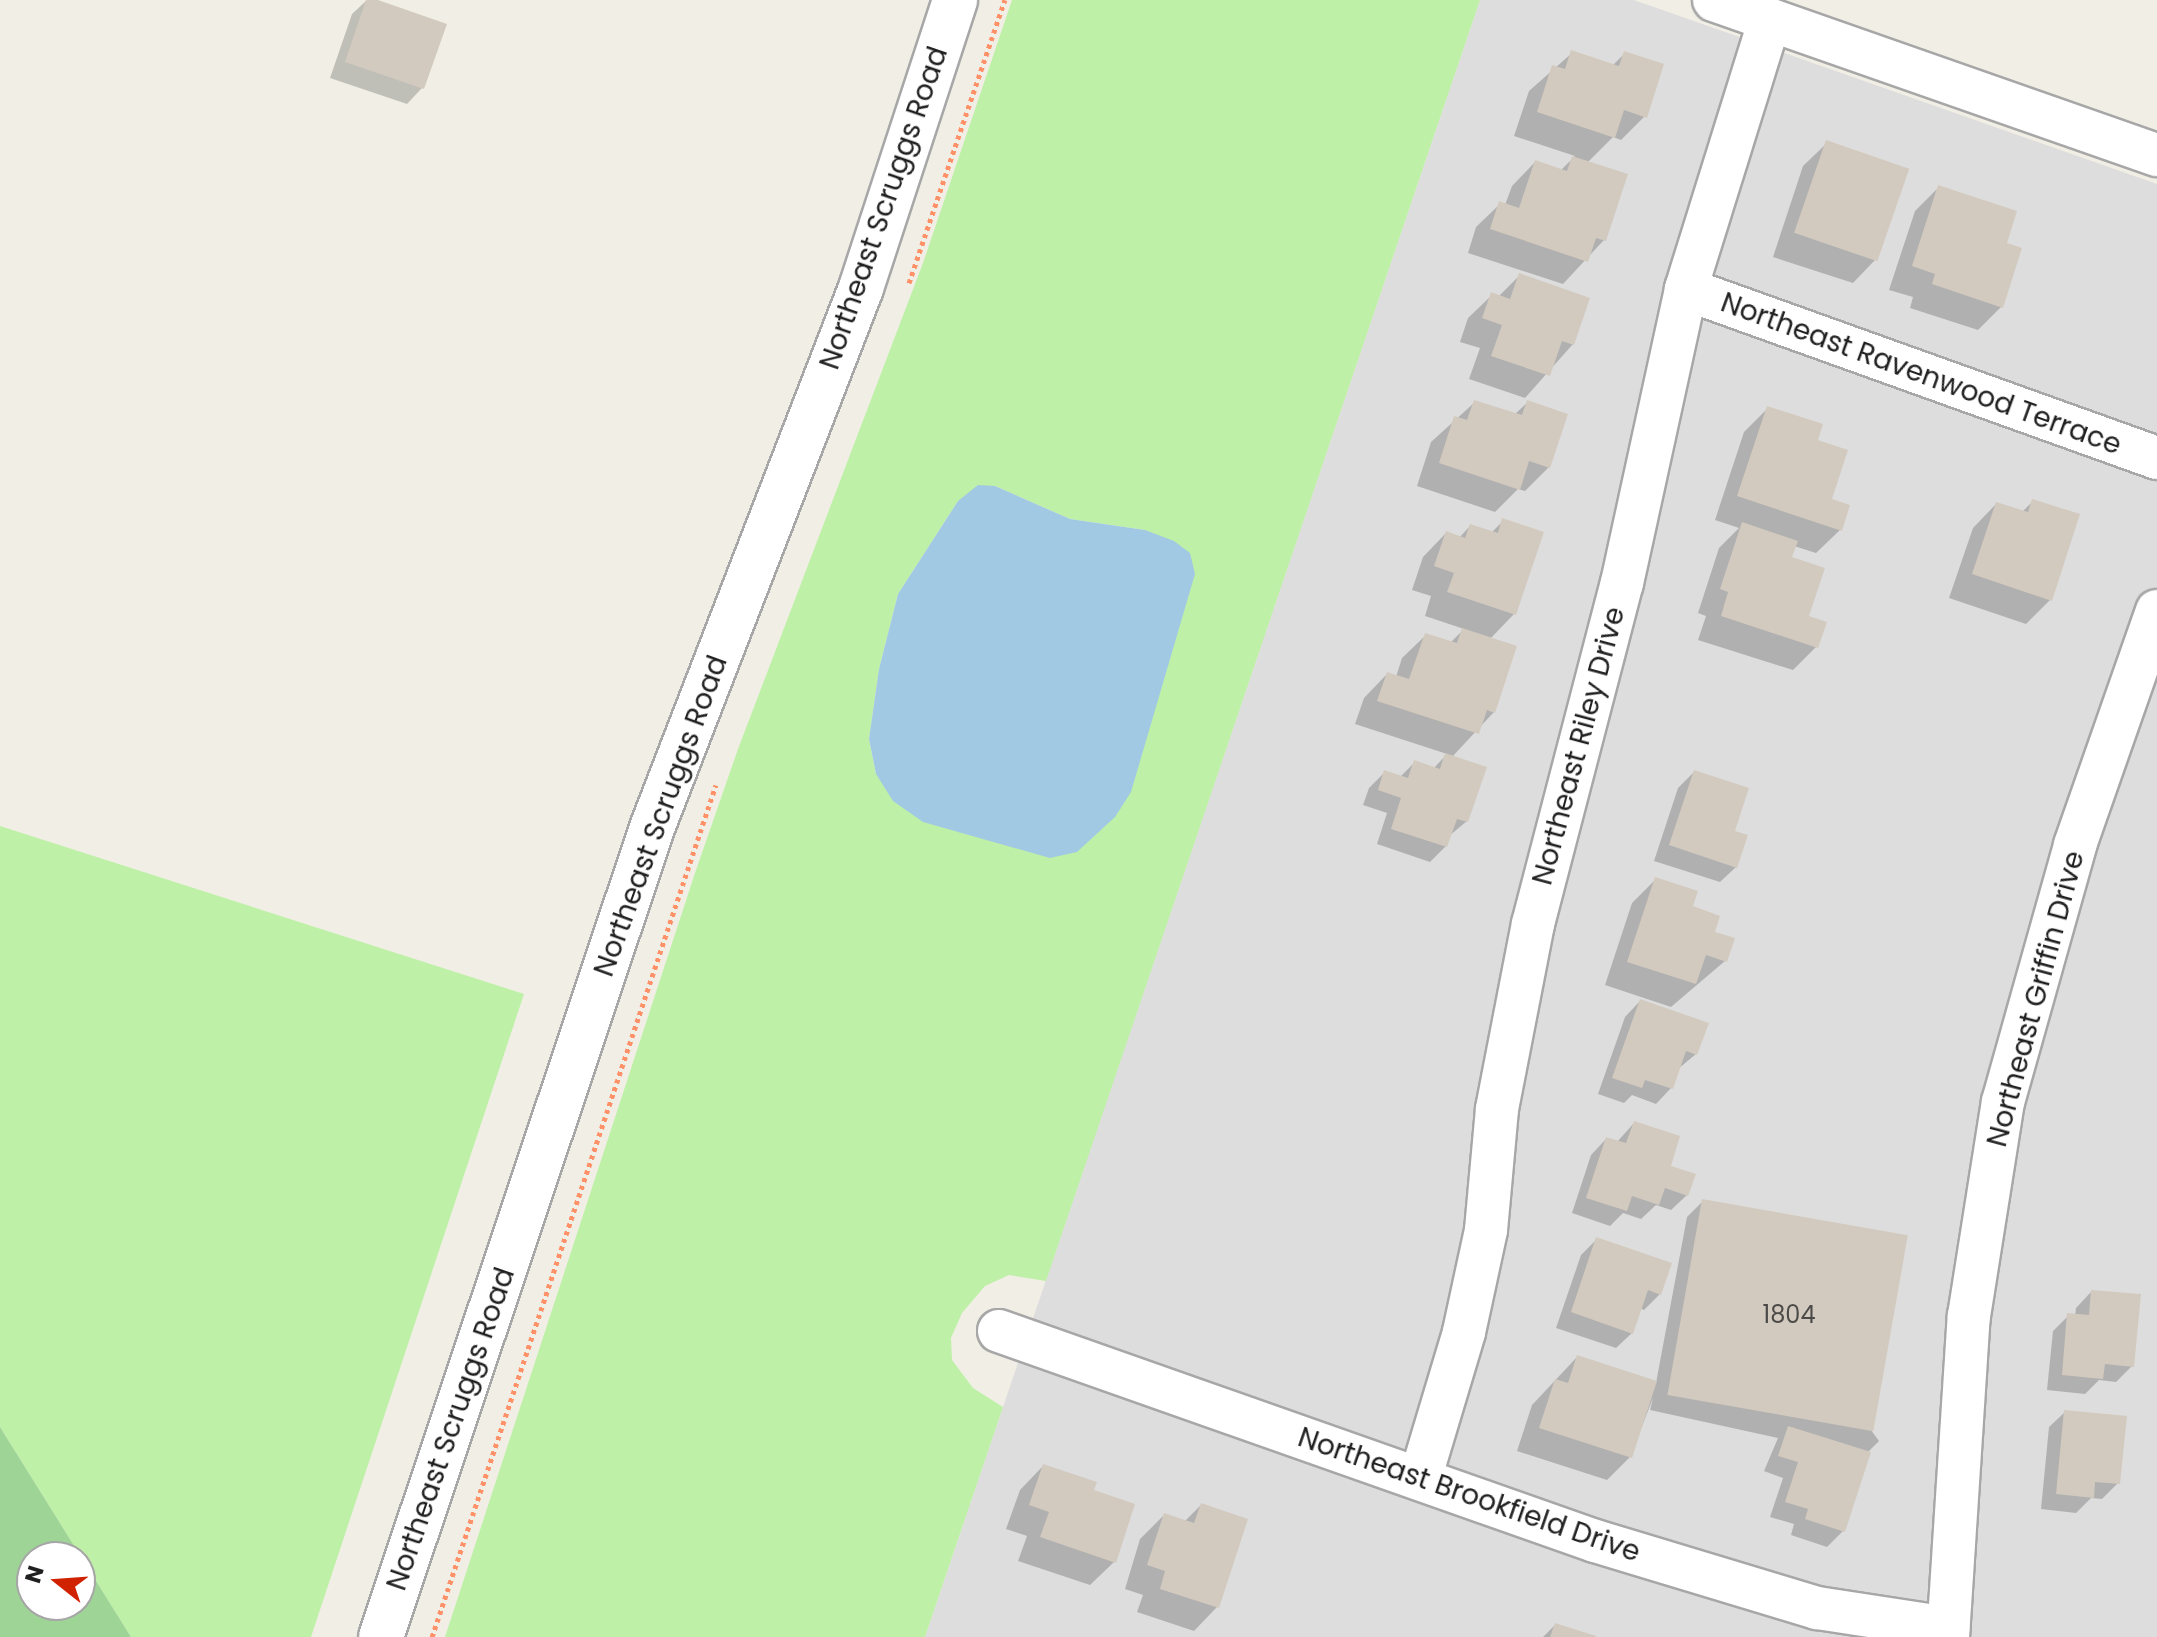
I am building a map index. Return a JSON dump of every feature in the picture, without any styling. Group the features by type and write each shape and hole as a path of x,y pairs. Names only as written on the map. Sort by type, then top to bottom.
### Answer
{"street":[{"name":"Northeast Scruggs Road","path":"381,1637 652,828 861,288 955,0"},
{"path":"1714,0 2157,155"},
{"name":"Northeast Riley Drive","path":"1420,1479 1464,1332 1486,1230 1497,1109 1533,924 1622,583 1686,289 1770,20"},
{"name":"Northeast Ravenwood Terrace","path":"1686,289 2157,458"},
{"name":"Northeast Griffin Drive","path":"1948,1633 1969,1316 2003,1102 2075,845 2157,611"},
{"name":"Northeast Brookfield Drive","path":"999,1331 1595,1541 1817,1608 1948,1633"}],"path":[{"path":"907,288 1005,0"},
{"path":"432,1637 716,783"}],"shaded area":[{"path":"1480,0 1634,0 2157,184 2157,1637 925,1637"}],"green space":[{"path":"1012,0 1480,0 1046,1281 1009,1275 985,1286 962,1313 951,1338 952,1360 973,1388 1003,1407 925,1637 445,1637 738,749 923,263","holes":["995,486 1070,519 1145,530 876,774 869,739 879,669 898,594 958,501"]},
{"path":"0,826 524,994 311,1637 131,1637 96,1581 96,1541 71,1541 0,1427"},
{"path":"0,1427 71,1541 16,1541 16,1621 96,1621 96,1581 131,1637 0,1637"}],"water":[{"path":"978,485 995,486 1070,519 1145,530 1174,541 1190,553 1195,574 1131,792 1115,817 1077,852 1050,858 923,822 893,801 876,774 869,739 879,669 898,594 958,501"}],"building":[{"path":"366,0 378,0 447,24 424,89 345,62"},
{"path":"1571,50 1619,66 1624,51 1664,64 1647,118 1624,110 1615,138 1537,112 1552,65 1565,69"},
{"path":"1826,140 1909,169 1877,261 1794,233"},
{"path":"1572,156 1628,174 1606,241 1596,238 1588,262 1490,229 1499,201 1519,208 1535,160 1567,171"},
{"path":"1938,185 2017,211 2007,243 2022,248 2003,308 1932,284 1935,274 1912,266"},
{"path":"1519,273 1590,298 1574,345 1562,341 1550,376 1491,356 1502,325 1482,318 1491,292 1510,299"},
{"path":"1474,400 1522,415 1527,400 1568,414 1550,468 1529,461 1520,490 1439,463 1454,416 1467,420"},
{"path":"1767,406 1823,424 1818,440 1848,450 1832,499 1850,505 1842,531 1737,496"},
{"path":"2032,499 2080,514 2052,601 1972,574 1996,502 2028,512"},
{"path":"1502,518 1544,532 1516,615 1447,592 1454,573 1434,566 1446,531 1465,538 1470,524 1498,533"},
{"path":"1742,522 1798,541 1792,557 1825,568 1809,616 1827,622 1818,648 1721,616 1728,592 1720,589"},
{"path":"1462,628 1517,646 1495,713 1487,710 1479,734 1377,701 1387,672 1409,679 1425,633 1457,643"},
{"path":"1445,753 1487,767 1468,822 1457,819 1447,847 1391,829 1401,798 1378,790 1384,770 1408,778 1414,760 1440,769"},
{"path":"1694,770 1749,788 1735,831 1748,835 1737,868 1669,845"},
{"path":"1655,877 1698,891 1693,906 1720,916 1715,932 1735,938 1727,962 1706,955 1696,984 1627,962"},
{"path":"1640,999 1709,1023 1697,1055 1686,1051 1673,1089 1645,1080 1642,1088 1612,1078"},
{"path":"1634,1121 1680,1136 1671,1166 1696,1174 1688,1196 1665,1188 1659,1205 1632,1196 1627,1211 1586,1198 1606,1137 1626,1143"},
{"path":"1702,1199 1908,1235 1873,1431 1667,1395"},
{"path":"1596,1237 1672,1263 1661,1295 1648,1290 1633,1334 1571,1312"},
{"path":"2091,1290 2141,1294 2134,1367 2105,1364 2103,1379 2062,1375 2067,1313 2089,1315"},
{"path":"1577,1355 1657,1381 1632,1458 1539,1428 1555,1379 1568,1383"},
{"path":"2064,1410 2127,1416 2120,1484 2095,1482 2094,1498 2056,1494"},
{"path":"1788,1426 1871,1452 1845,1532 1805,1519 1808,1509 1785,1502 1798,1462 1778,1456"},
{"path":"1043,1464 1097,1482 1094,1490 1135,1504 1116,1563 1040,1537 1049,1512 1029,1505"},
{"path":"1201,1503 1248,1519 1219,1608 1160,1589 1165,1571 1147,1565 1164,1513 1194,1523"},
{"path":"1555,1623 1596,1636 1596,1637 1550,1637"}]}
